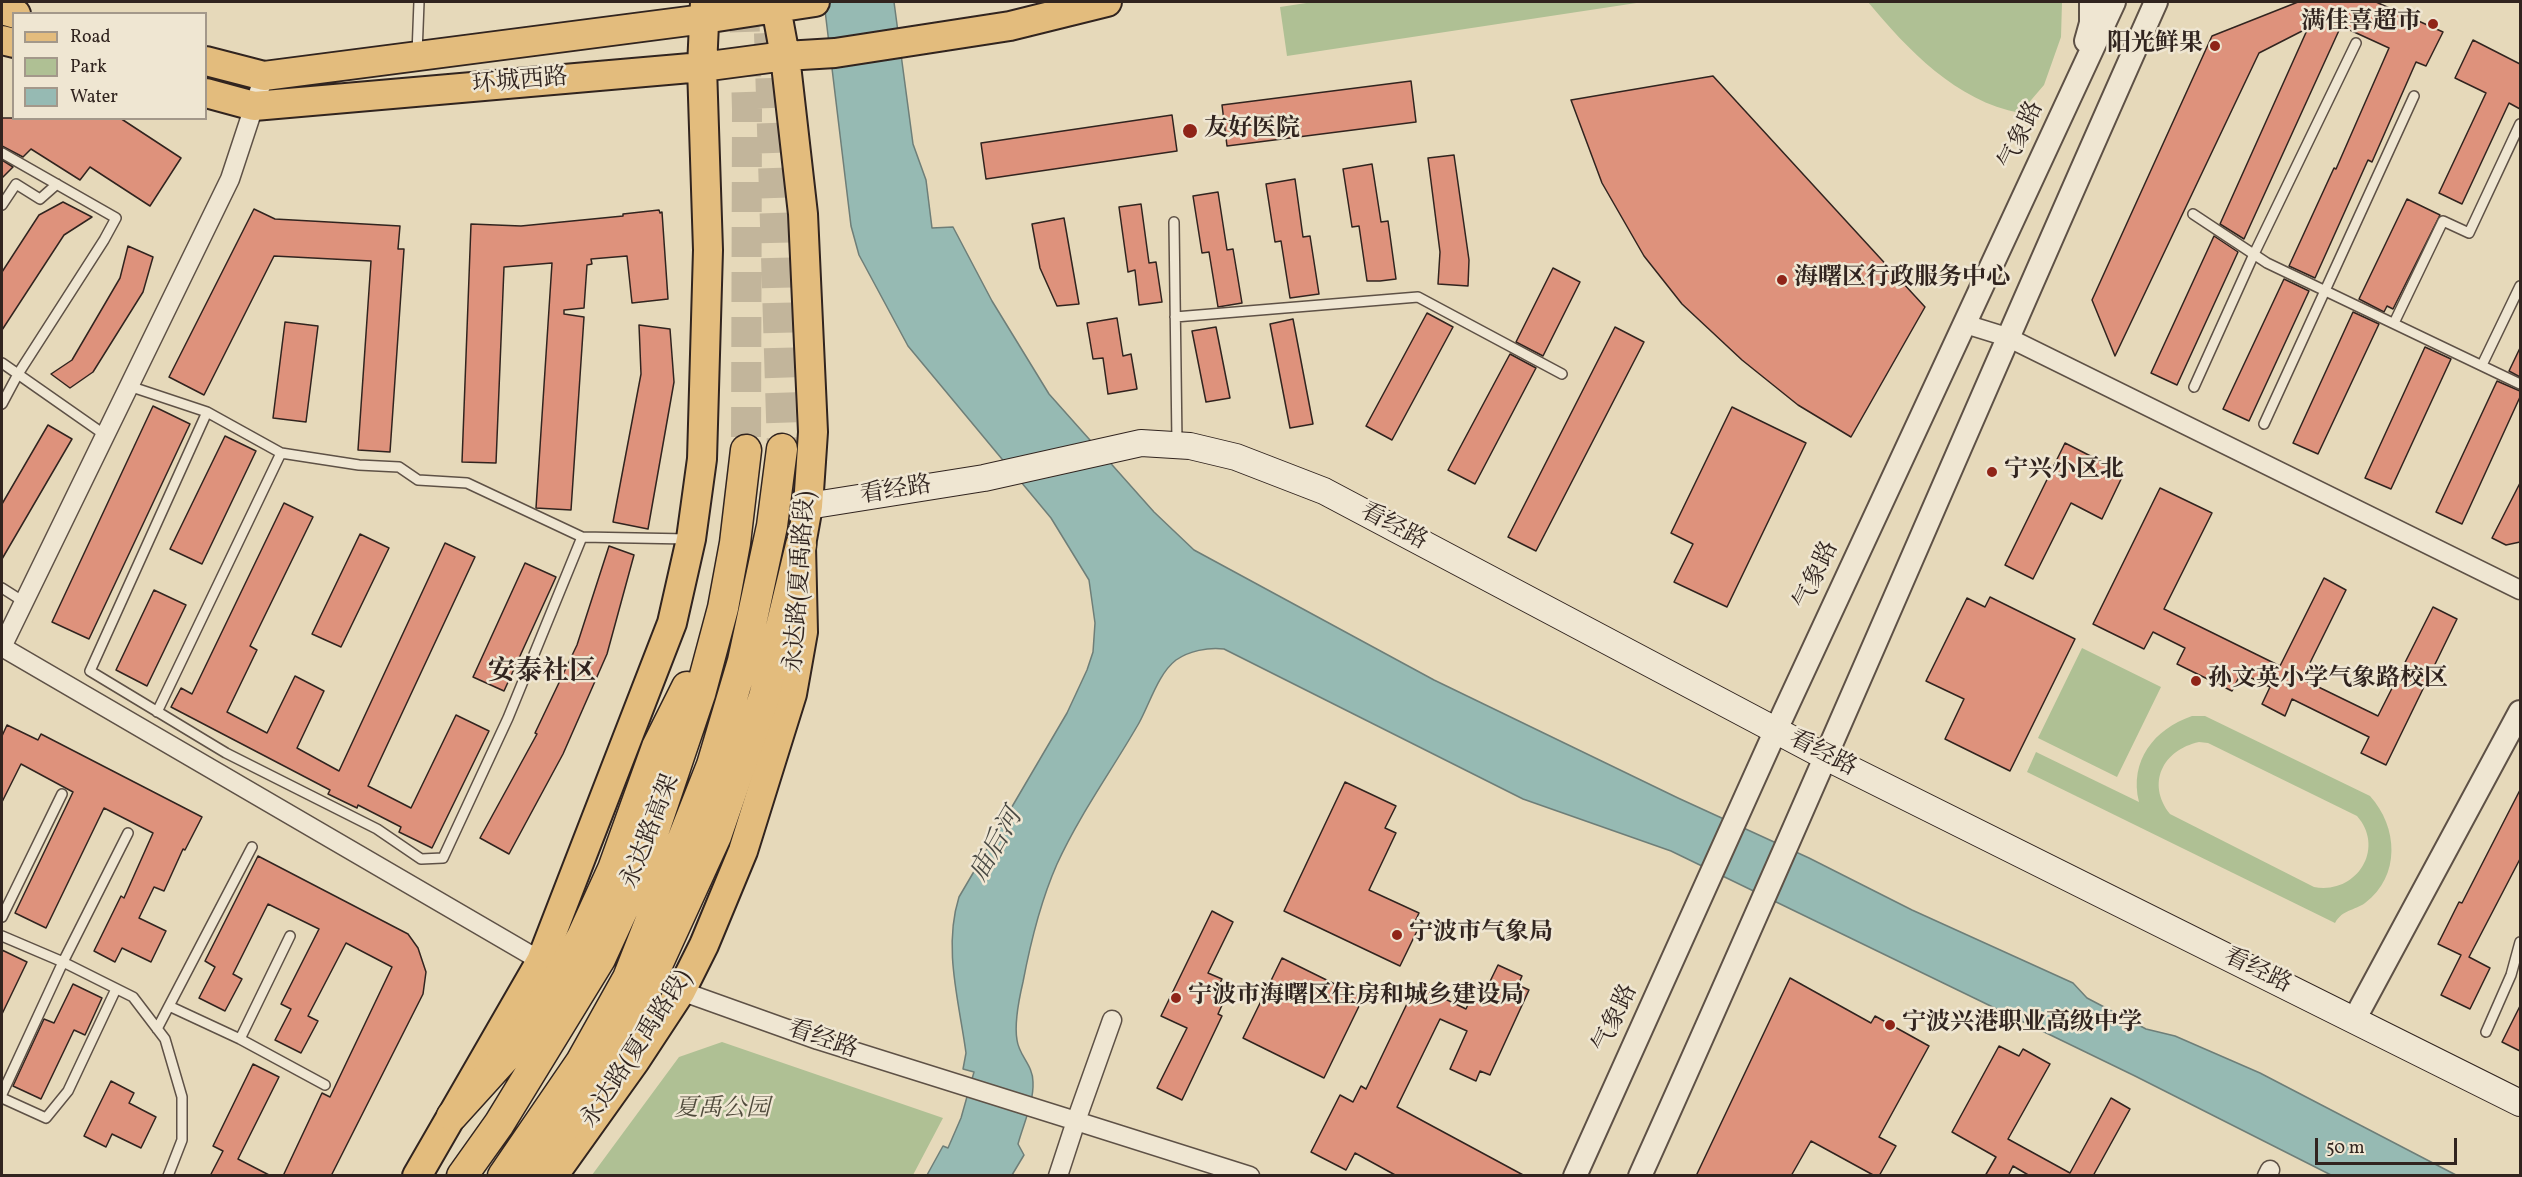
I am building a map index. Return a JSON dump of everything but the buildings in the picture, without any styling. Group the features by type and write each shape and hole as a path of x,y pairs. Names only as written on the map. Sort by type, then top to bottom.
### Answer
{"highway":[{"name":"永达路高架","path":"503,1176 581,1062 628,978 708,776 743,661 772,526 782,449"},
{"name":"永达路高架","path":"462,1176 499,1124 600,959 640,872 696,705 723,608 735,543 746,450"},
{"path":"532,1176 583,1099 642,998 716,836 764,697 801,545"},
{"path":"452,1116 520,1041 582,937 613,869 657,747 723,608"}],"main road":[{"name":"环城西路","path":"207,61 264,76 417,56 704,10 815,2"},
{"name":"环城西路","path":"207,93 254,106 702,67 785,56 835,53 1010,26 1107,2"},
{"name":"永达路(夏禹路段)","path":"553,1176 635,1061 681,991 704,945 743,851 792,694 803,632 801,545 808,506 813,432 804,225 785,56 776,5"},
{"path":"417,1176 541,961 672,623 691,539 702,459 708,250 702,67 704,10"},
{"name":"看经路","path":"808,506 984,478 1141,443 1190,446 1236,457 1324,492 1775,732 2520,1103"}],"street":[{"path":"2074,87 2091,23 2091,2"},
{"name":"气象路","path":"1575,1176 1775,732 2114,2"},
{"path":"1640,1176 1804,810 2007,337 2156,2"},
{"path":"264,76 230,179 2,647 541,961"},
{"path":"1965,324 2007,337 2520,590"},
{"path":"2354,1020 2520,712"},
{"name":"看经路","path":"681,991 818,1040 1043,1113 1076,1121 1250,1176"},
{"path":"1058,1176 1112,1020"}],"lane":[{"path":"417,56 419,2"},
{"path":"2194,387 2254,254 2356,43"},
{"path":"2264,424 2415,96"},
{"path":"2394,323 2443,221 2469,233 2520,124"},
{"path":"2,153 116,218 18,374 2,404"},
{"path":"2,205 16,184 40,199 57,184"},
{"path":"2193,214 2254,254 2520,384"},
{"path":"1174,222 1177,445"},
{"path":"2482,365 2520,286"},
{"path":"1175,318 1418,297 1562,374"},
{"path":"2,363 105,435"},
{"path":"129,386 207,412 281,453 359,465 399,467 418,480 467,483 582,537 691,539"},
{"path":"207,412 90,671 226,753 377,829 421,860 443,858 508,718 582,537"},
{"path":"157,712 281,453"},
{"path":"2,588 24,602"},
{"path":"2,917 62,794"},
{"path":"116,989 68,1091 46,1118 2,1096 63,962 128,832"},
{"path":"157,1029 252,847"},
{"path":"2,936 63,962 133,998 165,1039 182,1097 182,1140 168,1176"},
{"path":"240,1039 290,936"},
{"path":"2486,1032 2511,975 2520,942"},
{"path":"169,1006 240,1039 325,1084"}],"green space":[{"path":"1313,2 1643,2 1287,56 1280,7"},
{"path":"1868,2 2062,2 2061,37 2044,85 2020,113 1997,107 1954,85 1917,55"},
{"path":"2082,648 2161,687 2117,777 2038,738"},
{"path":"2192,716 2205,716 2370,796 2386,822 2392,851 2385,879 2377,892 2361,906 2342,915 2335,923 2027,772 2036,752 2139,802 2137,787 2141,760 2156,738 2178,722","holes":["2199,742 2208,743 2357,816 2365,829 2368,842 2367,855 2362,867 2354,877 2343,884 2329,888 2314,887 2170,814 2159,791 2162,769 2176,752 2186,746"]},
{"name":"夏禹公园","path":"722,1042 943,1118 913,1175 592,1175 679,1057"}],"water":[{"name":"庙后河","path":"824,2 894,2 913,144 926,180 932,228 953,227 992,301 1049,394 1154,512 1194,550 1434,680 1678,798 1809,858 1912,910 2073,983 2087,998 2146,1029 2175,1036 2260,1073 2456,1175 2331,1175 2135,1076 1671,851 1523,799 1224,649 1212,649 1187,654 1176,660 1164,673 1139,723 1076,827 1052,877 1033,937 1017,1019 1018,1046 1031,1071 1033,1082 1030,1105 1018,1144 1024,1155 1012,1175 927,1175 943,1146 948,1148 961,1118 974,1072 963,1069 966,1053 952,955 954,916 959,897 1067,713 1093,652 1095,623 1089,580 1051,518 908,346 859,255 851,226"}],"tunnel":[{"path":"744,2 747,110 746,450"},
{"path":"769,33 782,449"}],"place":[{"name":"满佳喜超市","path":"2433,24"},
{"name":"阳光鲜果","path":"2215,46"},
{"name":"友好医院","path":"1190,131"},
{"name":"海曙区行政服务中心","path":"1782,280"},
{"name":"宁兴小区北","path":"1992,472"},
{"name":"孙文英小学气象路校区","path":"2196,681"},
{"name":"宁波市气象局","path":"1397,935"},
{"name":"宁波市海曙区住房和城乡建设局","path":"1176,998"},
{"name":"宁波兴港职业高级中学","path":"1890,1025"}],"district":[{"name":"安泰社区","path":"542,674"}]}
